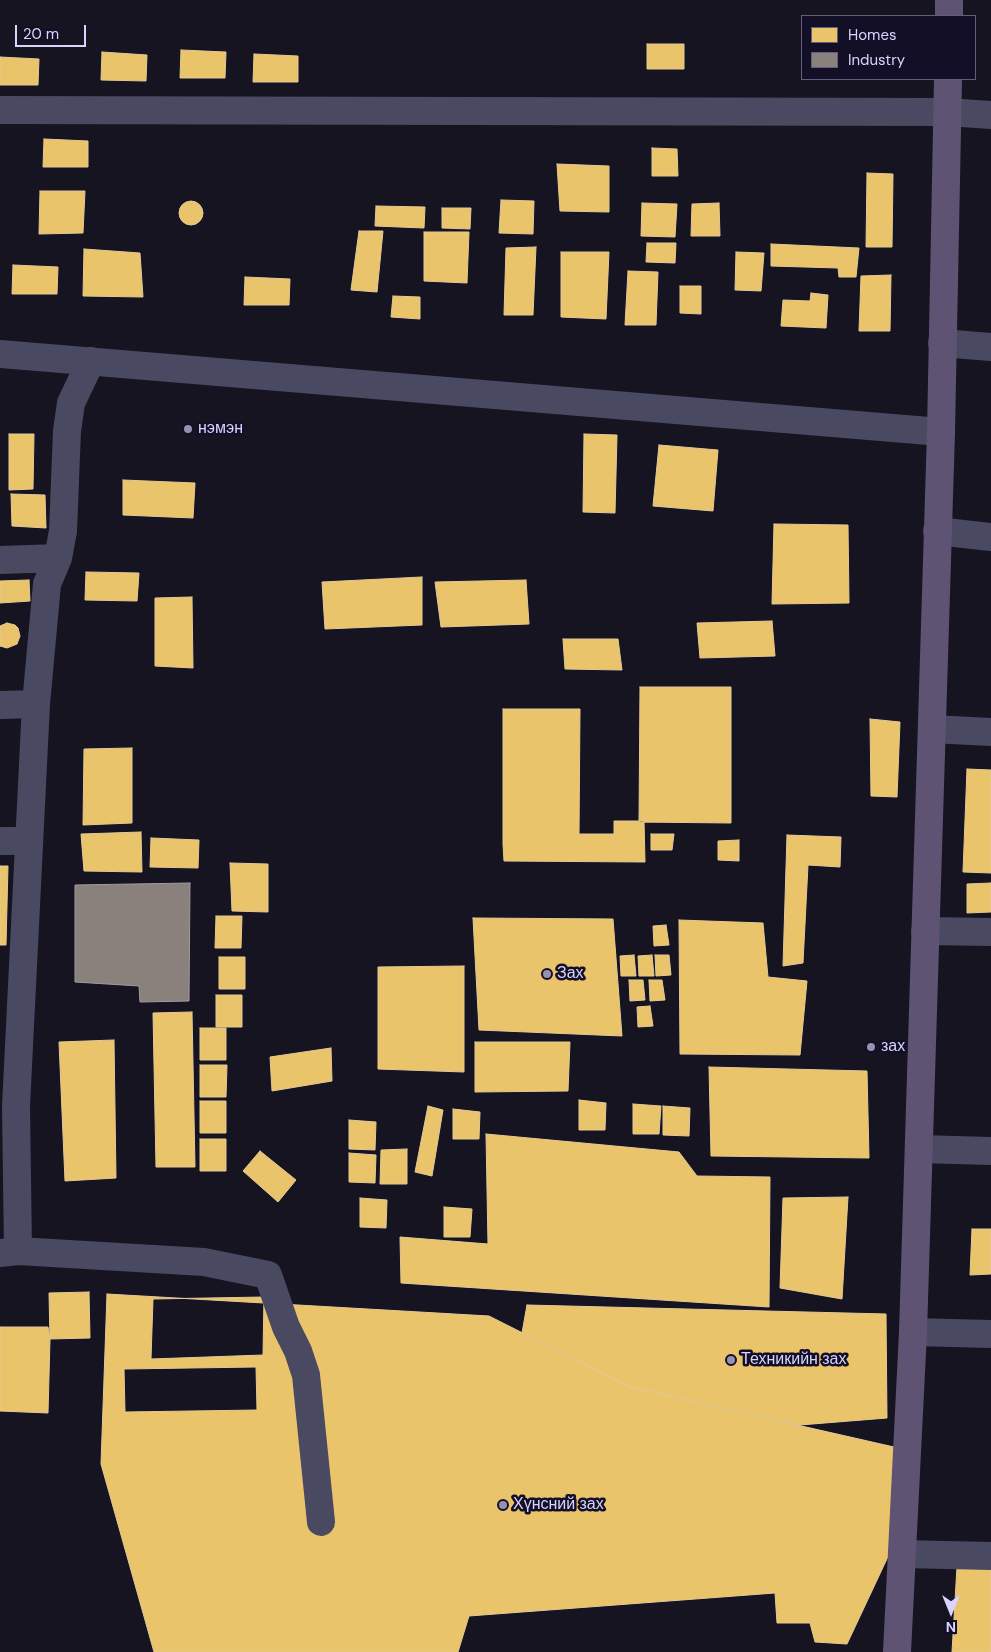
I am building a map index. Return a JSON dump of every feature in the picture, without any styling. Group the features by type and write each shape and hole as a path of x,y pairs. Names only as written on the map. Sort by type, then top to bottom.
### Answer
{"main road":[{"path":"949,0 949,15"},
{"path":"897,1652 913,1332 919,1149 938,531 948,80"}],"street":[{"path":"0,110 947,112 991,115"},
{"path":"942,343 991,346"},
{"path":"0,354 940,432"},
{"path":"91,361 71,403 67,431 63,532 58,558 47,584 36,704 8,1106 9,1252 204,1262 268,1275 286,1327 298,1351 306,1375 320,1522"},
{"path":"938,531 991,537"},
{"path":"0,560 58,558"},
{"path":"0,704 36,704"},
{"path":"932,730 991,732"},
{"path":"925,931 991,932"},
{"path":"919,1149 991,1151"},
{"path":"913,1332 991,1334"},
{"path":"902,1554 991,1556"}],"building: Homes":[{"path":"647,44 684,44 684,69 647,69"},
{"path":"181,50 226,52 225,78 180,78"},
{"path":"102,52 147,55 146,81 101,80"},
{"path":"254,54 298,56 298,82 253,82"},
{"path":"0,57 39,59 38,85 0,85"},
{"path":"44,139 88,141 88,167 43,167"},
{"path":"652,148 677,149 678,176 652,176"},
{"path":"557,164 609,166 609,212 560,211"},
{"path":"867,173 893,174 892,247 866,247"},
{"path":"40,191 85,191 83,233 39,234"},
{"path":"501,200 534,201 533,234 499,233"},
{"path":"186,201 196,201 203,208 203,218 196,225 186,225 179,218 179,208"},
{"path":"642,203 677,204 675,237 641,236"},
{"path":"719,203 720,236 691,236 692,204"},
{"path":"376,206 425,207 424,228 375,226"},
{"path":"442,208 471,208 470,229 442,228"},
{"path":"359,231 383,231 377,292 351,290"},
{"path":"424,232 469,232 467,283 424,281"},
{"path":"647,243 676,243 675,263 646,262"},
{"path":"771,244 859,248 856,277 839,277 838,268 771,266"},
{"path":"536,247 533,315 504,315 506,248"},
{"path":"84,249 140,253 143,297 83,296"},
{"path":"561,252 609,252 606,319 561,317"},
{"path":"736,252 764,253 761,291 735,290"},
{"path":"13,265 58,267 57,294 12,294"},
{"path":"628,271 658,272 656,325 625,325"},
{"path":"891,275 890,331 859,331 861,276"},
{"path":"245,277 290,279 289,305 244,305"},
{"path":"680,286 701,286 701,314 680,313"},
{"path":"811,293 828,295 826,328 781,326 783,300 810,301"},
{"path":"393,296 420,297 420,319 391,317"},
{"path":"9,434 34,434 33,489 9,490"},
{"path":"584,434 617,435 615,513 583,512"},
{"path":"659,445 718,450 713,511 653,506"},
{"path":"123,480 195,483 193,518 123,515"},
{"path":"11,494 45,495 46,528 12,526"},
{"path":"774,524 848,525 849,603 772,604"},
{"path":"86,572 139,573 137,601 85,600"},
{"path":"422,577 422,625 325,629 322,582"},
{"path":"29,580 30,601 0,603 0,581"},
{"path":"526,580 529,624 441,627 435,582"},
{"path":"192,597 193,668 155,666 155,598"},
{"path":"772,621 775,656 700,658 697,623"},
{"path":"7,623 18,628 20,636 17,644 7,648 0,646 0,626"},
{"path":"563,639 618,639 622,670 565,669"},
{"path":"640,687 731,687 731,823 639,822"},
{"path":"503,709 580,709 579,834 614,834 614,821 644,821 645,862 504,861"},
{"path":"870,719 900,722 897,797 871,796"},
{"path":"132,748 132,823 83,825 84,749"},
{"path":"967,769 991,770 991,873 963,872"},
{"path":"141,832 142,872 84,871 81,834"},
{"path":"651,834 674,834 672,850 651,850"},
{"path":"787,835 841,837 840,867 808,865 803,963 783,966"},
{"path":"151,838 199,840 198,868 150,867"},
{"path":"739,840 739,861 718,860 718,841"},
{"path":"230,863 268,864 268,912 232,911"},
{"path":"0,866 8,866 6,945 0,945"},
{"path":"991,883 991,912 967,913 967,884"},
{"path":"216,916 242,916 241,948 215,948"},
{"name":"Зах","path":"473,918 613,919 622,1036 479,1030"},
{"path":"679,920 763,923 768,977 807,981 800,1055 680,1054"},
{"path":"666,925 669,945 654,946 653,926"},
{"path":"634,955 636,976 621,976 620,956"},
{"path":"652,955 654,976 639,976 638,956"},
{"path":"655,955 669,955 671,975 656,976"},
{"path":"219,957 245,957 245,989 219,989"},
{"path":"464,966 464,1072 378,1069 378,967"},
{"path":"629,980 643,980 645,1000 630,1001"},
{"path":"649,980 662,980 665,1000 650,1001"},
{"path":"216,995 242,995 242,1027 216,1027"},
{"path":"650,1006 653,1026 638,1027 637,1007"},
{"path":"192,1012 195,1167 156,1167 153,1013"},
{"path":"200,1028 226,1028 226,1060 200,1060"},
{"path":"114,1040 116,1178 65,1181 59,1042"},
{"path":"475,1042 570,1042 568,1091 475,1092"},
{"path":"331,1048 332,1081 272,1091 270,1057"},
{"path":"200,1065 227,1065 226,1097 200,1097"},
{"name":"Зах","path":"709,1067 867,1071 869,1158 711,1156"},
{"path":"579,1100 606,1103 605,1130 579,1130"},
{"path":"200,1101 226,1101 226,1133 200,1133"},
{"path":"633,1104 661,1106 659,1134 633,1134"},
{"path":"428,1106 443,1110 432,1176 415,1172"},
{"path":"663,1106 690,1108 689,1136 663,1135"},
{"path":"453,1109 480,1112 479,1139 453,1139"},
{"path":"349,1120 376,1122 375,1150 349,1149"},
{"path":"486,1134 679,1152 697,1176 770,1177 769,1307 401,1283 400,1237 488,1244"},
{"path":"200,1139 226,1139 226,1171 200,1171"},
{"path":"407,1149 407,1184 380,1184 381,1150"},
{"path":"260,1151 296,1180 278,1202 243,1171"},
{"path":"349,1153 376,1155 375,1183 349,1182"},
{"path":"848,1197 842,1299 780,1288 783,1198"},
{"path":"360,1198 387,1200 386,1228 360,1227"},
{"path":"444,1207 472,1209 470,1237 444,1237"},
{"path":"972,1229 991,1229 991,1274 970,1275"},
{"path":"89,1292 90,1338 50,1339 49,1293"},
{"name":"Хүнсний зах","path":"107,1294 489,1316 630,1387 894,1447 893,1546 847,1644 815,1642 810,1623 777,1623 775,1593 469,1616 458,1652 154,1652 101,1464"},
{"path":"264,1297 263,1355 151,1359 153,1299"},
{"name":"Техникийн зах","path":"527,1305 886,1314 887,1418 800,1425 630,1387 522,1333"},
{"path":"0,1327 48,1327 50,1339 48,1413 0,1411"},
{"path":"256,1367 257,1410 125,1412 124,1369"},
{"path":"957,1567 991,1569 991,1652 952,1652"}],"building: Industry":[{"path":"190,883 189,1001 140,1002 139,986 75,982 75,885"}],"place":[{"name":"нэмэн","path":"188,429"},
{"name":"Зах","path":"547,974"},
{"name":"зах","path":"871,1047"},
{"name":"Техникийн зах","path":"731,1360"},
{"name":"Хүнсний зах","path":"503,1505"}]}
